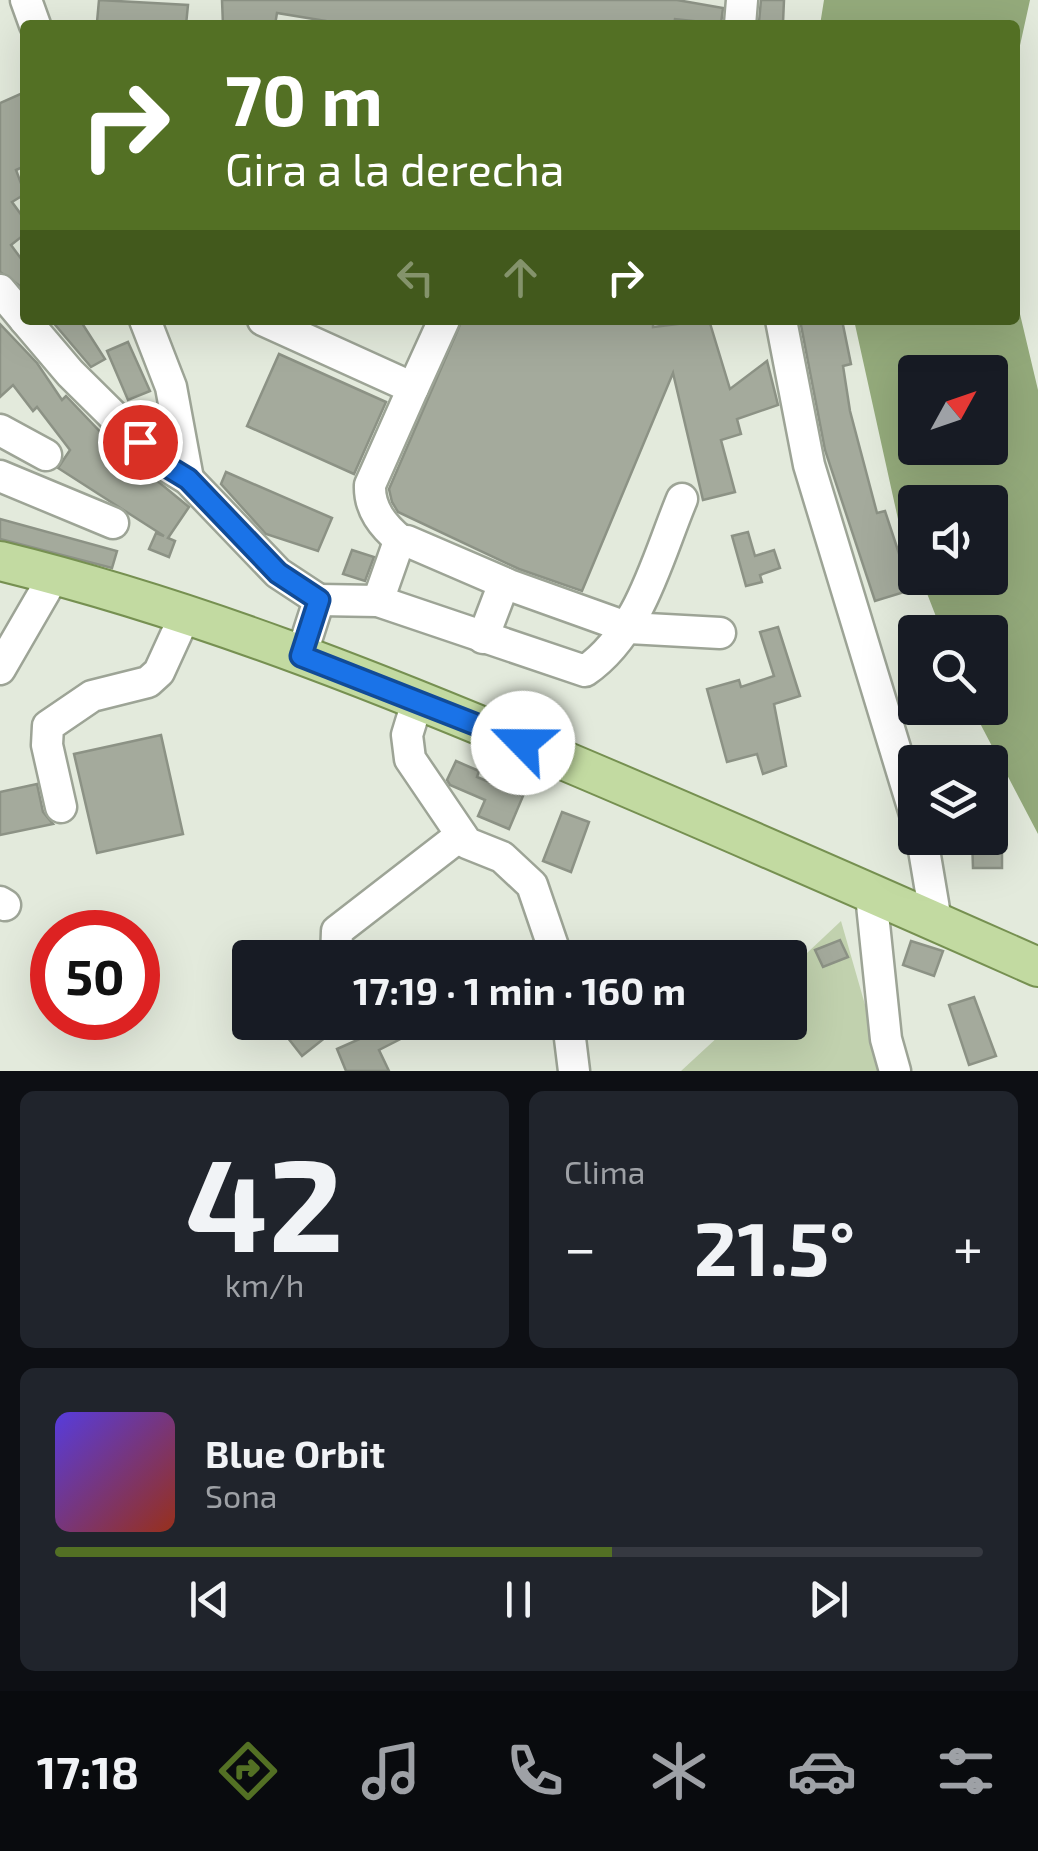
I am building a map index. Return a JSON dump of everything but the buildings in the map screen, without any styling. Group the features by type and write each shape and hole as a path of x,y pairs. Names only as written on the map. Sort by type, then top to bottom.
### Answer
{"main road":[{"path":"0,560 186,612 418,699 803,861 871,896 1038,967"}],"street":[{"path":"0,290 20,314"},
{"path":"29,325 70,373 160,462 188,479 278,573 319,600 378,601 585,671 604,658 629,628 682,499"},
{"path":"154,325 171,387 188,479"},
{"path":"274,325 414,388"},
{"path":"442,325 370,485 370,500 376,513 401,541 629,628 720,632"},
{"path":"782,325 809,465 898,758"},
{"path":"0,430 46,455"},
{"path":"0,476 113,524"},
{"path":"378,601 401,541"},
{"path":"0,669 55,574"},
{"path":"483,638 504,583"},
{"path":"301,656 319,600"},
{"path":"61,807 47,744 48,726 92,696 148,682 159,672 186,612"},
{"path":"418,699 407,735 410,759 467,843 502,858 532,885 551,940"},
{"path":"337,940 338,932 461,835"},
{"path":"925,855 936,921"},
{"path":"871,896 886,1039 895,1071"},
{"path":"570,1040 574,1071"}],"shaded area":[{"path":"824,0 1030,0 1020,45 1020,20 821,20"},
{"path":"1020,314 1038,390 1038,834 1008,777 1008,745 991,745 981,725 1008,725 1008,615 935,615 928,595 1008,595 1008,485 898,485 898,519 855,325 1020,325"},
{"path":"841,921 884,1071 681,1071 715,1040 807,1040 807,953"}],"route":[{"path":"140,442 160,462 188,479 278,573 319,600 301,656 523,743"}]}
